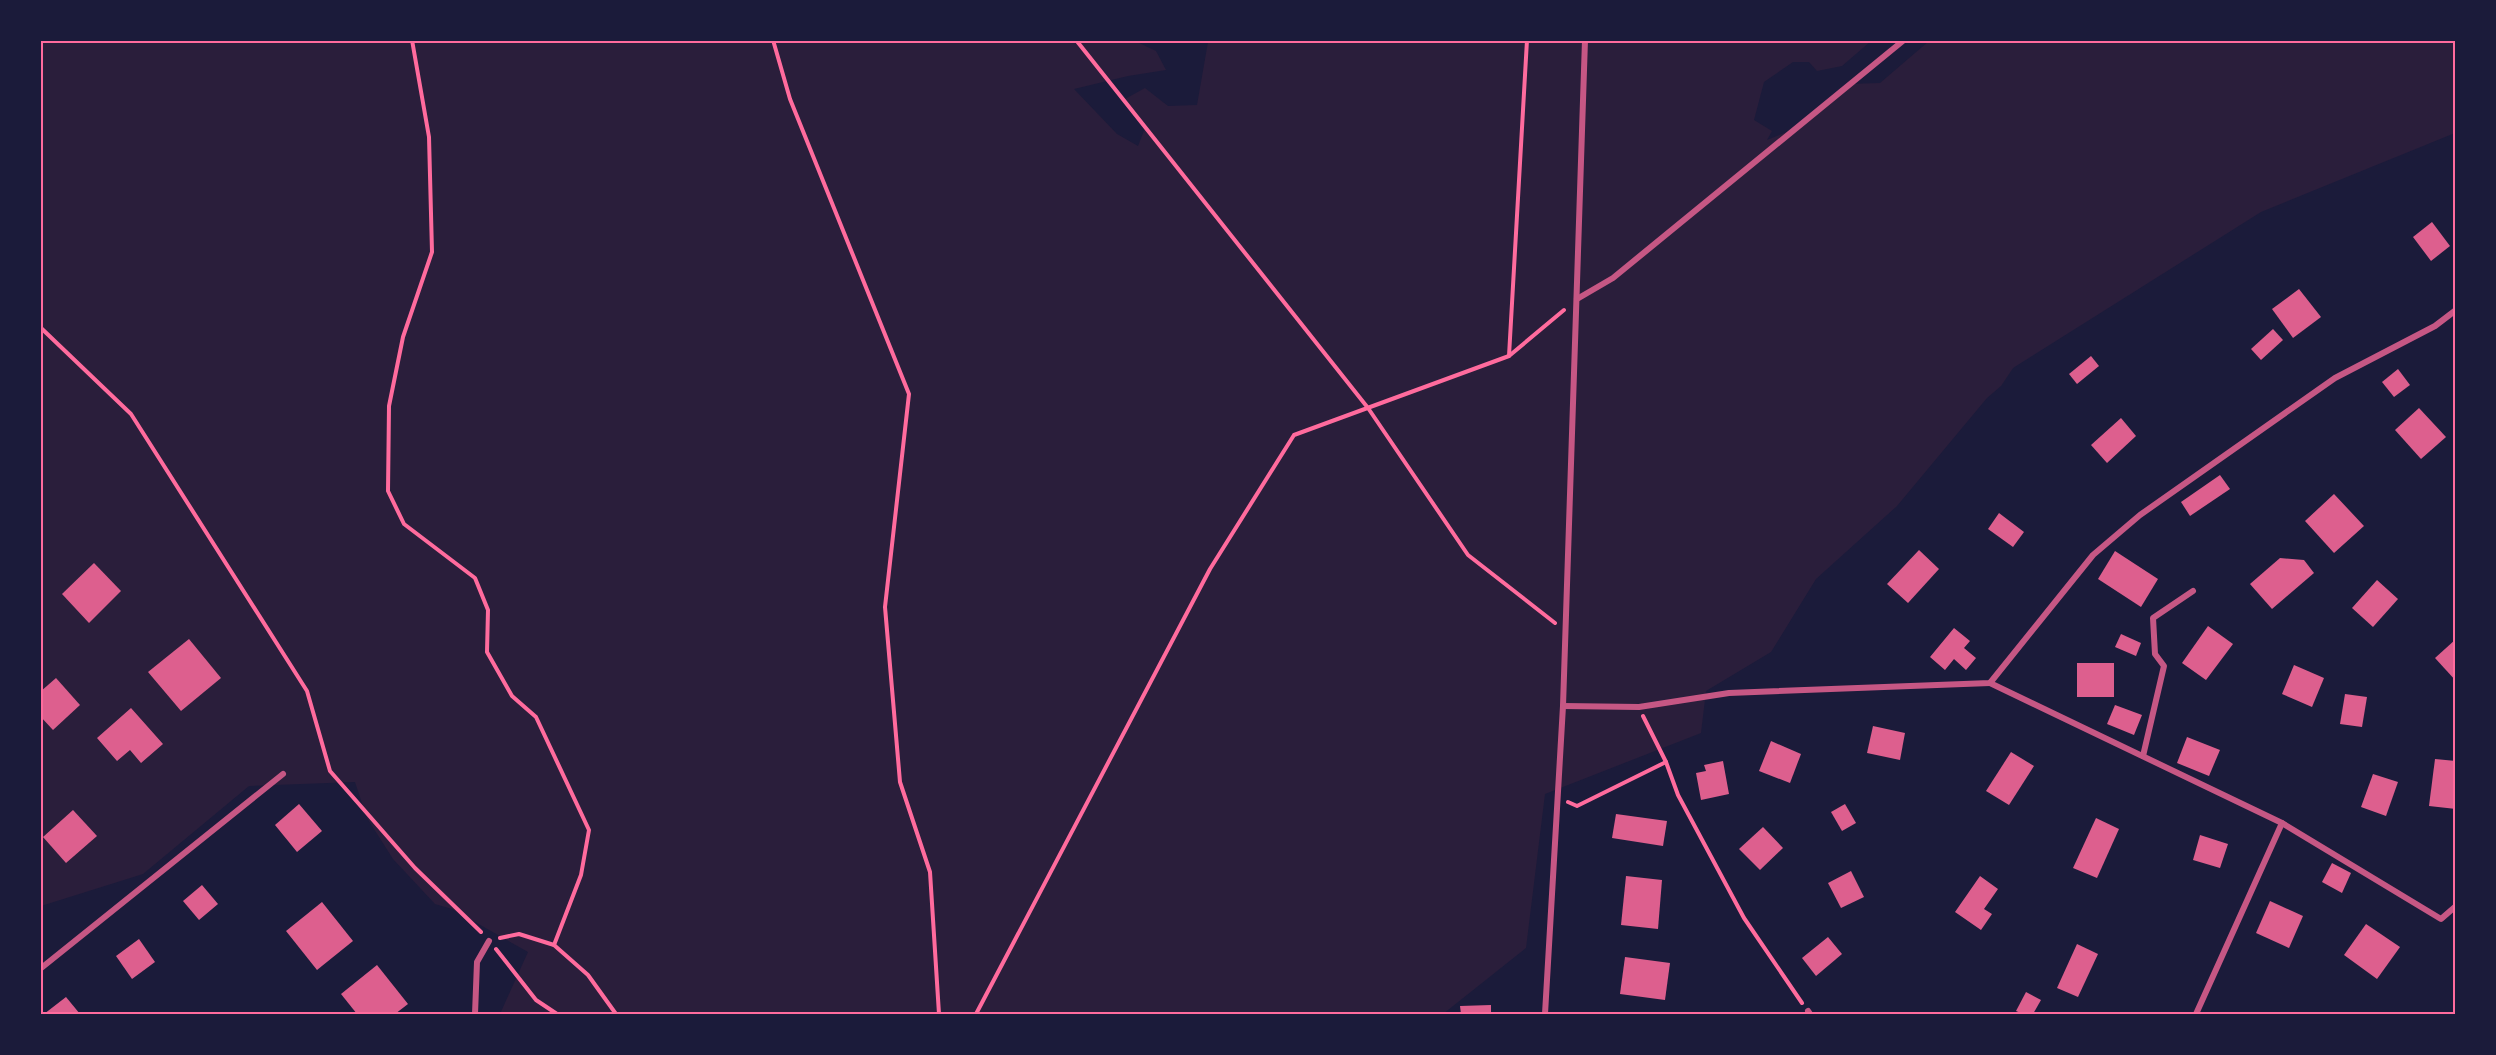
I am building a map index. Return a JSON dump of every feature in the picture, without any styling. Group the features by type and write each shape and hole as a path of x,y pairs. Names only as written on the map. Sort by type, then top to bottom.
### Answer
{"street":[{"path":"1545,1014 1563,706 1585,40"},
{"path":"1576,299 1613,278 1904,40"},
{"path":"1990,683 2093,555 2140,515 2335,378 2435,326 2456,310"},
{"path":"2142,756 2164,666 2155,654 2153,618 2193,591"},
{"path":"1563,706 1639,707 1729,693 1990,683 2282,823 2441,920 2456,906"},
{"path":"40,969 283,774"},
{"path":"2196,1014 2282,823"},
{"path":"475,1014 477,962 489,941"}],"path":[{"path":"412,40 429,138 432,252 403,337 389,406 388,491 404,524 475,578 488,610 487,652 512,696 536,717 589,830 581,875 554,945"},
{"path":"773,40 790,99 909,394 885,607 900,782 930,872 939,1014"},
{"path":"1076,40 1368,408 1467,555 1565,631"},
{"path":"1509,356 1527,40"},
{"path":"976,1014 1210,569 1294,435 1509,356 1576,299"},
{"path":"40,327 131,414 307,691 330,771 415,868 489,941 536,1000 557,1014"},
{"path":"1639,707 1666,762 1678,795 1744,918 1809,1013"},
{"path":"1559,798 1577,806 1666,762"},
{"path":"489,941 519,934 554,945 588,975 616,1014"}],"shaded area":[{"path":"41,41 1135,41 1156,51 1166,70 1128,76 1074,89 1117,134 1138,146 1145,128 1125,99 1145,88 1168,106 1197,105 1208,42 1206,41 1871,41 1842,66 1817,71 1809,62 1793,62 1764,82 1754,120 1772,131 1767,140 1799,127 1848,84 1880,83 1929,41 2455,41 2455,133 2261,212 2013,368 2001,386 1987,398 1897,506 1816,579 1771,652 1706,691 1701,733 1545,794 1526,948 1443,1014 500,1014 528,952 452,909 435,904 393,859 367,818 355,782 249,786 143,874 41,906"}],"building":[{"path":"2432,222 2450,246 2431,261 2413,237"},
{"path":"2299,289 2321,317 2293,338 2272,309"},
{"path":"2273,329 2283,340 2261,360 2251,349"},
{"path":"2091,356 2099,366 2077,384 2069,374"},
{"path":"2398,369 2410,385 2394,397 2382,382"},
{"path":"2419,408 2446,437 2421,459 2395,430"},
{"path":"2121,418 2136,436 2107,463 2091,445"},
{"path":"2220,475 2230,489 2190,516 2181,502"},
{"path":"2334,494 2364,526 2334,553 2305,521"},
{"path":"1999,513 2024,532 2013,547 1988,529"},
{"path":"1919,550 1939,569 1908,603 1887,584"},
{"path":"2115,551 2158,579 2141,607 2098,579"},
{"path":"2280,558 2304,560 2314,573 2272,609 2250,584"},
{"path":"94,563 121,591 89,623 62,594"},
{"path":"2377,580 2398,599 2373,627 2352,608"},
{"path":"2208,626 2233,644 2206,680 2182,663"},
{"path":"1954,628 1970,641 1964,648 1976,658 1966,670 1954,659 1945,670 1930,657"},
{"path":"2121,634 2141,643 2136,656 2115,647"},
{"path":"189,639 221,678 181,711 148,672"},
{"path":"2456,639 2456,681 2435,658"},
{"path":"2077,663 2114,663 2114,697 2077,697"},
{"path":"2294,665 2324,678 2312,707 2282,694"},
{"path":"56,678 80,705 53,730 40,716 40,692"},
{"path":"2345,694 2367,697 2362,727 2340,724"},
{"path":"2115,705 2142,715 2134,735 2107,724"},
{"path":"131,708 163,744 141,763 130,750 117,761 97,738"},
{"path":"1873,726 1905,733 1900,760 1867,753"},
{"path":"2187,737 2220,750 2209,776 2177,763"},
{"path":"1771,741 1801,754 1790,783 1759,771"},
{"path":"2011,752 2034,766 2009,805 1986,791"},
{"path":"2435,759 2456,761 2456,809 2429,806"},
{"path":"1723,761 1729,794 1701,800 1696,773 1706,771 1704,765"},
{"path":"2373,774 2398,782 2386,816 2361,807"},
{"path":"299,804 322,831 297,852 275,825"},
{"path":"1845,804 1856,823 1842,831 1831,812"},
{"path":"73,810 97,836 66,863 43,837"},
{"path":"1616,814 1667,821 1663,846 1612,838"},
{"path":"2096,818 2119,829 2097,878 2073,868"},
{"path":"1763,827 1783,848 1760,870 1739,849"},
{"path":"2200,835 2228,844 2220,868 2193,860"},
{"path":"2332,863 2351,873 2342,893 2322,882"},
{"path":"1851,871 1864,897 1841,908 1828,883"},
{"path":"1626,876 1662,880 1658,929 1621,925"},
{"path":"1980,876 1998,889 1984,909 1992,914 1981,930 1955,912"},
{"path":"202,885 218,904 199,920 183,901"},
{"path":"2270,901 2303,916 2289,948 2256,933"},
{"path":"322,902 353,941 317,970 286,931"},
{"path":"2366,924 2400,947 2377,979 2344,955"},
{"path":"1828,937 1842,954 1816,976 1802,958"},
{"path":"139,939 155,962 132,979 116,956"},
{"path":"2077,944 2098,954 2078,997 2057,988"},
{"path":"1625,957 1670,963 1665,1000 1620,994"},
{"path":"377,965 408,1004 395,1014 357,1014 341,994"},
{"path":"2026,992 2041,1000 2033,1014 2016,1011"},
{"path":"66,997 80,1014 44,1014"},
{"path":"1491,1005 1491,1014 1461,1014 1460,1006"}]}
